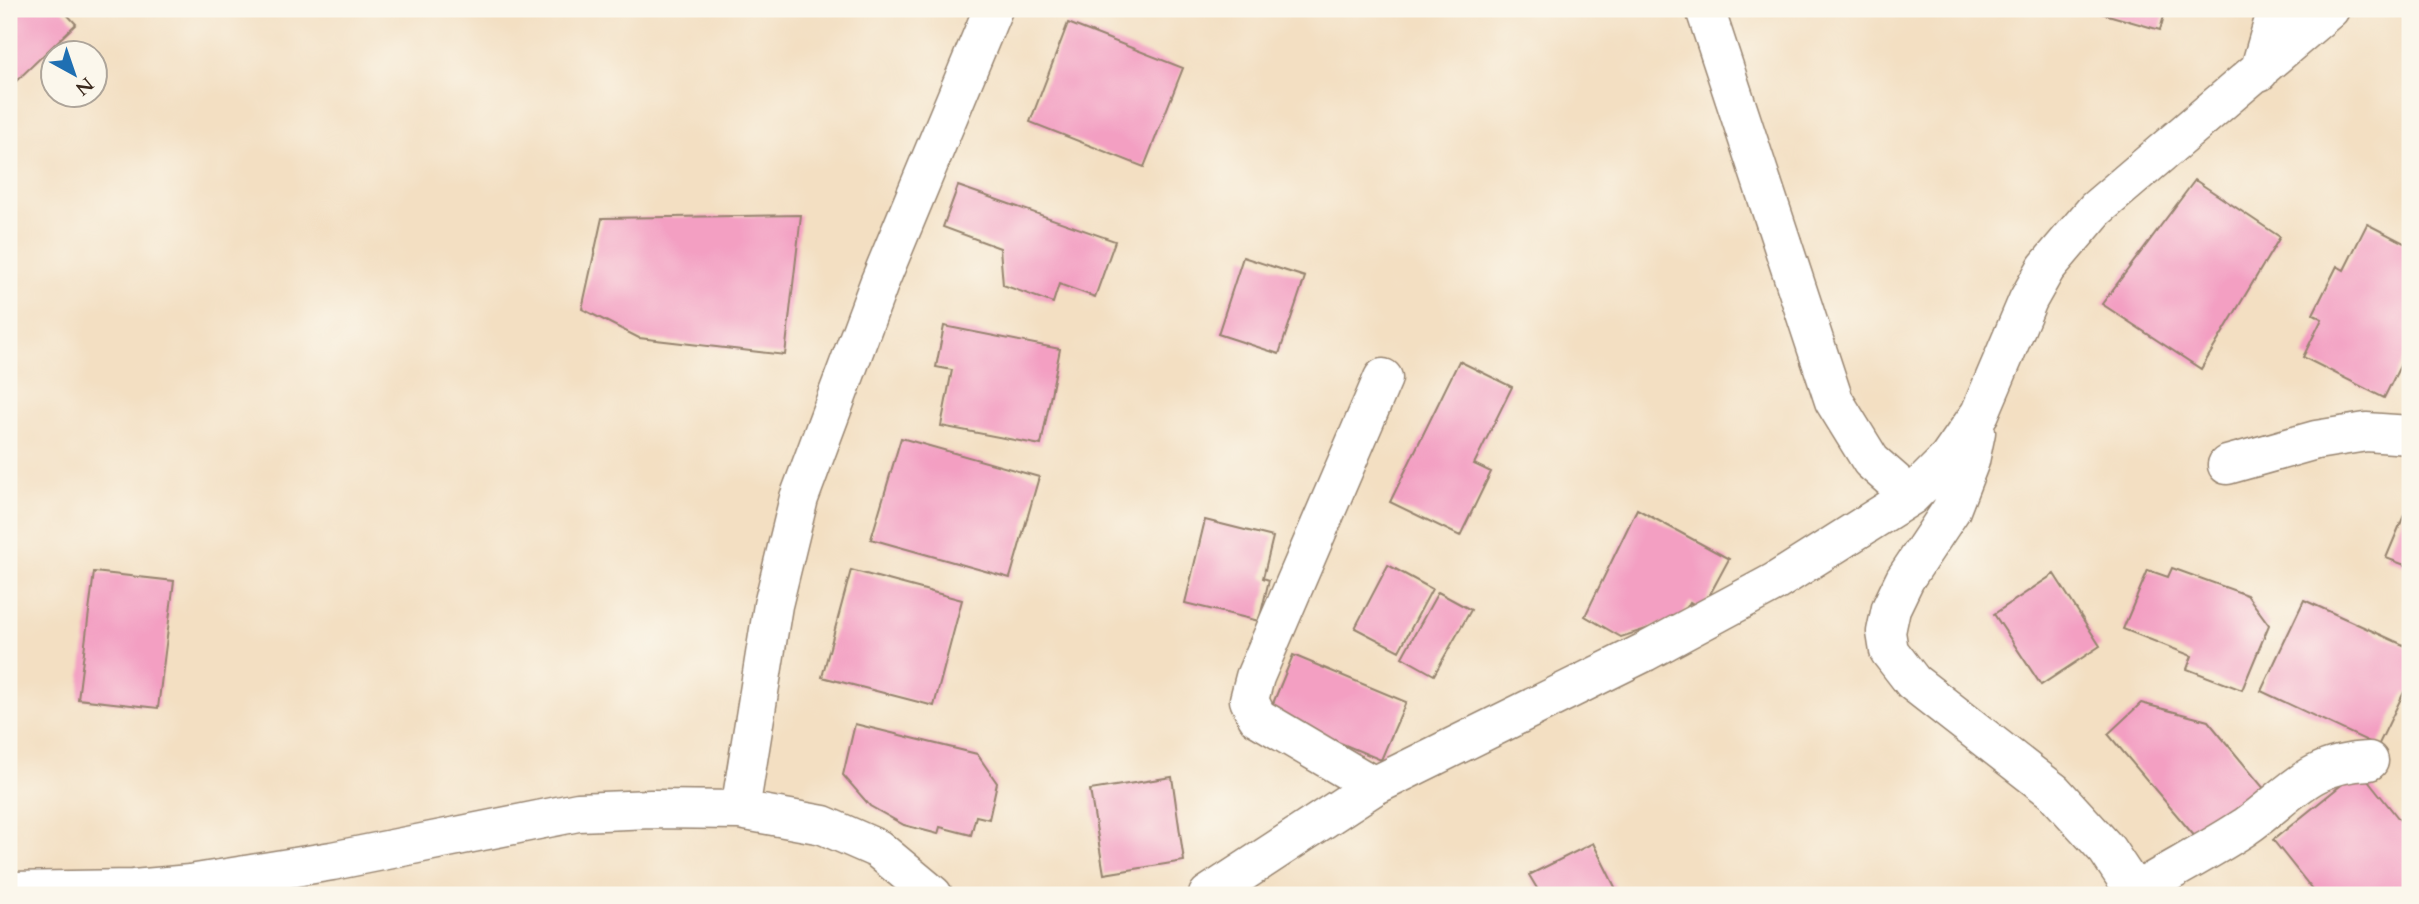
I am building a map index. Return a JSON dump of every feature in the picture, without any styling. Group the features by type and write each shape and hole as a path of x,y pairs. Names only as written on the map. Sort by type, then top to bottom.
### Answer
{"street":[{"path":"740,810 773,605 799,498 880,281 993,9"},
{"path":"1705,9 1834,401 1871,461 1911,496"},
{"path":"2259,72 2277,9"},
{"path":"2330,9 2096,209 2046,268 2028,300 1980,413 1970,461 1951,510 1905,579 1891,608 1886,632 1889,651 1913,681 2054,792 2107,850 2136,894 2246,826 2299,782 2325,767 2345,762 2369,761"},
{"path":"1374,786 1257,717 1249,700 1255,677 1383,378"},
{"path":"1208,895 1374,786 1656,646 1775,582 1911,496 1948,459 1980,413"},
{"path":"2227,465 2316,440 2366,432 2410,435"},
{"path":"9,891 121,890 190,884 332,861 578,812 740,810 823,825 878,849 933,895"}],"building":[{"path":"14,9 62,9 76,24 61,38 38,38 38,60 9,88 9,13"},
{"path":"2087,9 2166,9 2160,30"},
{"path":"1068,23 1183,68 1144,167 1030,122"},
{"path":"2195,180 2280,237 2201,369 2102,304"},
{"path":"958,186 1115,241 1095,297 1059,284 1053,303 1003,285 1000,248 943,227"},
{"path":"801,215 785,355 639,338 582,309 602,218"},
{"path":"2367,224 2410,246 2410,346 2384,398 2303,357 2322,319 2313,314 2337,266 2344,270"},
{"path":"1243,257 1305,277 1279,354 1218,334"},
{"path":"944,326 1060,349 1041,445 941,426 952,370 936,367"},
{"path":"1459,361 1512,387 1474,464 1491,472 1460,536 1390,502"},
{"path":"901,438 1039,477 1010,578 871,539"},
{"path":"2410,501 2410,567 2386,558"},
{"path":"1637,509 1729,559 1702,609 1690,602 1681,618 1621,637 1585,616"},
{"path":"1205,520 1273,537 1263,578 1269,580 1259,621 1185,603"},
{"path":"1388,565 1432,589 1399,651 1355,628"},
{"path":"2172,568 2247,595 2269,625 2242,690 2187,669 2192,656 2123,629 2148,570 2168,577"},
{"path":"851,570 962,600 934,706 822,677"},
{"path":"94,572 174,581 158,708 78,699"},
{"path":"2054,574 2100,646 2041,685 1994,614"},
{"path":"1438,592 1471,610 1434,675 1402,657"},
{"path":"2304,600 2410,648 2410,695 2404,692 2378,746 2261,691"},
{"path":"1293,655 1406,702 1381,760 1269,713"},
{"path":"2141,703 2208,721 2266,791 2202,845 2108,734"},
{"path":"855,724 977,754 997,783 989,819 976,816 971,835 940,827 938,834 904,825 870,806 843,775"},
{"path":"2360,770 2410,833 2410,895 2317,895 2273,840"},
{"path":"1172,777 1184,861 1104,874 1090,790"},
{"path":"1593,843 1619,895 1541,895 1529,875"}]}
